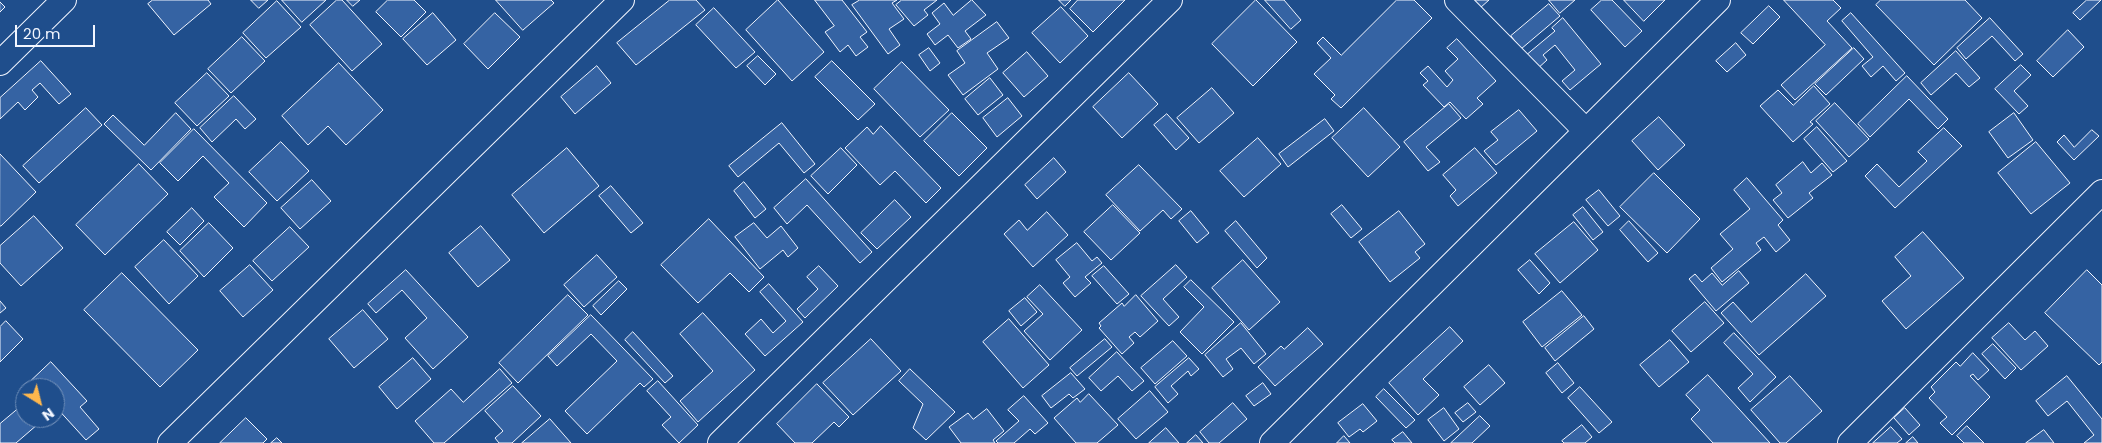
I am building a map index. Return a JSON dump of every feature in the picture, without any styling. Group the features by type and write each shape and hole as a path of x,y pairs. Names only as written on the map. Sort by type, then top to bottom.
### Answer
{"street":[{"path":"0,63 64,0"},
{"path":"170,443 622,0"},
{"path":"720,443 1170,0"},
{"path":"1456,0 1586,131"},
{"path":"1272,443 1718,0"},
{"path":"1850,443 2102,192"}],"building":[{"path":"153,0 208,0 211,4 174,35 148,4"},
{"path":"251,0 268,0 259,8"},
{"path":"282,0 326,0 302,22"},
{"path":"337,0 342,0 382,44 352,71 310,25"},
{"path":"347,0 360,0 353,6"},
{"path":"388,0 414,0 426,12 401,37 376,12"},
{"path":"496,0 551,0 554,3 523,30"},
{"path":"670,0 696,0 705,10 636,65 617,43"},
{"path":"778,0 824,52 792,81 746,30"},
{"path":"815,0 842,0 867,32 860,37 868,47 856,56 848,45 840,52 825,32 834,26"},
{"path":"860,0 897,0 892,3 904,19 889,29 900,45 888,54 852,5"},
{"path":"902,0 937,0 924,10 928,15 914,26 896,5"},
{"path":"972,0 986,15 965,31 971,39 958,48 948,35 935,45 927,34 940,24 932,13 944,3 953,15"},
{"path":"1059,0 1071,0 1065,6"},
{"path":"1078,0 1125,0 1093,32 1070,9"},
{"path":"1256,0 1297,42 1253,86 1212,44"},
{"path":"1265,0 1284,0 1301,20 1291,29"},
{"path":"1397,0 1414,0 1432,18 1341,108 1331,99 1335,95 1314,74 1331,58 1317,43 1323,37 1341,55"},
{"path":"1473,0 1489,0 1480,8"},
{"path":"1549,0 1575,0 1560,13"},
{"path":"1602,0 1612,0 1642,31 1625,47 1591,10"},
{"path":"1624,0 1665,0 1644,21"},
{"path":"1784,0 1833,0 1841,8 1827,21 1852,48 1795,100 1781,85 1825,45"},
{"path":"1881,0 1965,0 1982,18 1934,65 1876,5"},
{"path":"2087,0 2101,0 2080,20 2073,13"},
{"path":"277,1 301,27 266,58 243,33"},
{"path":"0,2 5,7 0,12"},
{"path":"1549,4 1560,16 1521,49 1511,36"},
{"path":"1769,6 1780,17 1753,44 1741,33"},
{"path":"1061,7 1088,36 1060,63 1032,33"},
{"path":"714,8 755,52 736,68 696,25"},
{"path":"433,13 456,40 427,65 403,39"},
{"path":"495,13 520,37 488,69 464,44"},
{"path":"1851,13 1905,73 1896,81 1883,66 1871,77 1862,66 1873,57 1842,21"},
{"path":"1563,18 1601,64 1570,90 1562,81 1575,70 1555,45 1543,55 1547,60 1536,70 1525,56 1555,31 1552,28"},
{"path":"1990,18 2023,54 2015,61 1992,36 1966,59 1957,48"},
{"path":"997,22 1009,38 987,53 998,69 963,95 948,75 965,63 957,51"},
{"path":"2068,30 2084,47 2053,77 2037,61"},
{"path":"242,37 265,61 231,93 208,69"},
{"path":"1457,39 1496,81 1477,98 1483,104 1466,119 1450,102 1444,107 1423,85 1428,81 1420,73 1428,66 1447,87 1453,80 1445,71 1458,59 1447,48"},
{"path":"1736,43 1746,55 1727,72 1716,61"},
{"path":"929,48 940,63 930,71 919,55"},
{"path":"1854,48 1864,59 1826,95 1815,84"},
{"path":"1956,51 1980,78 1969,87 1956,73 1931,95 1921,83"},
{"path":"1027,52 1048,76 1024,97 1003,73"},
{"path":"758,56 776,74 765,85 747,66"},
{"path":"41,61 71,94 59,104 40,83 32,90 38,97 25,110 18,102 0,119 0,98"},
{"path":"832,61 875,104 858,120 815,77"},
{"path":"902,62 949,110 920,137 874,89"},
{"path":"339,63 383,110 346,145 328,126 308,145 282,116"},
{"path":"2021,65 2031,75 2014,91 2028,106 2019,114 1995,89"},
{"path":"597,66 611,83 575,114 561,97"},
{"path":"207,73 229,96 197,126 175,103"},
{"path":"1129,73 1158,104 1122,138 1093,107"},
{"path":"1907,76 1948,119 1938,129 1909,99 1870,137 1858,124"},
{"path":"990,78 1003,95 978,115 965,99"},
{"path":"1814,86 1830,104 1810,122 1813,124 1793,142 1760,106 1778,90 1793,105"},
{"path":"1212,88 1234,113 1199,143 1177,118"},
{"path":"234,96 256,119 245,129 236,119 212,142 200,128"},
{"path":"1008,98 1022,116 997,137 983,118"},
{"path":"1835,103 1869,139 1849,157 1816,121"},
{"path":"1449,104 1461,118 1426,147 1440,162 1428,171 1404,142"},
{"path":"86,108 102,125 39,183 23,166"},
{"path":"1364,108 1400,147 1368,177 1332,138"},
{"path":"1519,110 1537,131 1496,165 1484,151 1498,140 1491,132"},
{"path":"176,113 191,129 151,170 104,124 113,115 144,145"},
{"path":"952,113 987,148 959,176 924,141"},
{"path":"2014,113 2033,140 2008,158 1989,132"},
{"path":"1167,114 1189,138 1176,150 1154,125"},
{"path":"1659,117 1685,145 1658,170 1632,141"},
{"path":"1325,119 1334,131 1288,167 1279,154"},
{"path":"782,123 815,164 804,173 779,143 738,177 729,166"},
{"path":"881,126 941,188 926,203 895,171 880,185 845,148 867,127 873,134"},
{"path":"1817,127 1847,161 1833,172 1804,139"},
{"path":"1944,128 1962,146 1895,208 1865,176 1877,164 1899,187 1927,161 1918,152"},
{"path":"194,129 267,203 244,227 214,197 229,183 203,156 178,181 160,163"},
{"path":"2092,130 2099,136 2074,160 2057,142 2064,135 2074,147"},
{"path":"1258,138 1281,164 1244,197 1220,171"},
{"path":"281,142 309,171 277,201 249,172"},
{"path":"2036,142 2070,183 2031,214 1998,173"},
{"path":"567,148 599,186 544,233 512,195"},
{"path":"841,148 857,165 828,194 811,176"},
{"path":"1475,148 1497,173 1458,206 1450,196 1456,190 1443,175"},
{"path":"0,154 36,192 1,226 0,226"},
{"path":"1054,158 1066,172 1037,199 1025,185"},
{"path":"1803,162 1811,173 1822,163 1832,175 1809,193 1813,198 1788,218 1773,200 1782,193 1776,185"},
{"path":"139,164 168,194 105,255 76,225"},
{"path":"1139,165 1182,209 1171,219 1163,210 1140,231 1106,195"},
{"path":"1654,173 1700,219 1667,253 1620,207"},
{"path":"1747,178 1783,220 1778,225 1790,240 1776,252 1764,237 1756,243 1761,250 1722,282 1711,268 1733,249 1720,234 1750,209 1734,190"},
{"path":"806,179 872,252 860,263 807,205 787,224 774,208"},
{"path":"312,180 331,201 300,229 281,208"},
{"path":"744,182 766,209 755,218 734,191"},
{"path":"611,186 643,223 631,233 599,196"},
{"path":"1599,190 1620,216 1608,226 1586,200"},
{"path":"895,200 911,217 877,249 861,233"},
{"path":"1113,205 1140,233 1111,260 1084,232"},
{"path":"1342,205 1362,229 1351,238 1331,214"},
{"path":"1583,207 1603,232 1593,240 1573,215"},
{"path":"192,208 204,221 180,245 167,232"},
{"path":"1191,211 1209,233 1197,243 1179,221"},
{"path":"1399,211 1425,244 1415,252 1420,258 1390,282 1359,242"},
{"path":"1047,212 1068,235 1033,267 1004,234 1019,220 1027,230"},
{"path":"34,216 63,248 21,286 0,263 0,246"},
{"path":"709,219 764,277 749,292 730,273 698,303 661,265"},
{"path":"1236,221 1267,258 1257,268 1225,231"},
{"path":"1629,221 1658,253 1648,262 1620,230"},
{"path":"1574,222 1598,250 1560,283 1535,254"},
{"path":"209,223 233,248 204,277 180,251"},
{"path":"754,223 767,238 781,226 798,248 788,257 783,250 760,269 735,237"},
{"path":"481,226 510,260 478,287 449,253"},
{"path":"290,227 309,247 272,281 253,261"},
{"path":"1923,232 1964,278 1906,329 1882,301 1911,276 1895,257"},
{"path":"164,240 198,276 169,304 135,267"},
{"path":"1077,243 1092,261 1097,257 1102,263 1085,277 1091,283 1075,297 1063,283 1070,277 1056,260"},
{"path":"597,255 617,277 584,307 564,285"},
{"path":"1243,260 1280,302 1249,330 1212,288"},
{"path":"1530,260 1550,283 1539,294 1518,270"},
{"path":"250,265 273,290 243,317 220,291"},
{"path":"1176,265 1187,277 1163,299 1179,317 1169,326 1141,296"},
{"path":"819,266 838,286 805,318 797,309 818,289 807,277"},
{"path":"1104,266 1129,294 1117,304 1092,276"},
{"path":"406,270 468,337 433,369 405,338 427,318 402,290 376,313 368,304"},
{"path":"2087,270 2102,285 2102,362 2099,365 2045,313"},
{"path":"1739,271 1749,283 1716,311 1689,279 1695,274 1702,282 1712,273 1722,285"},
{"path":"122,273 198,350 160,387 84,310"},
{"path":"1806,274 1826,296 1759,355 1721,313 1733,302 1751,322"},
{"path":"1191,280 1234,322 1202,354 1180,332 1204,307 1184,287"},
{"path":"619,281 627,289 601,315 593,306"},
{"path":"769,284 803,322 765,356 745,334 761,319 773,333 786,321 760,292"},
{"path":"1040,285 1082,330 1050,360 1024,331 1043,314 1027,297"},
{"path":"1562,291 1582,315 1542,347 1523,322"},
{"path":"568,295 588,315 518,383 499,363"},
{"path":"1136,295 1158,321 1140,337 1135,332 1129,337 1134,343 1122,354 1099,328 1101,326 1099,323 1122,303 1124,306"},
{"path":"1025,298 1037,312 1021,326 1009,311"},
{"path":"0,301 6,308 0,313"},
{"path":"1705,302 1724,323 1691,352 1672,331"},
{"path":"363,310 388,339 354,368 329,339"},
{"path":"703,313 755,370 698,422 680,401 713,371 680,334"},
{"path":"591,315 653,379 644,387 640,383 587,434 565,411 617,361 591,334 557,366 548,356"},
{"path":"1584,316 1594,329 1555,361 1545,348"},
{"path":"1009,319 1049,365 1023,388 983,342"},
{"path":"6,321 23,339 0,362 0,327"},
{"path":"1241,323 1266,354 1254,364 1241,348 1226,359 1233,369 1223,377 1205,355"},
{"path":"2009,323 2025,340 2035,331 2048,346 2021,370 1992,338"},
{"path":"1450,327 1463,341 1423,379 1439,395 1418,415 1389,383"},
{"path":"1308,328 1323,344 1275,386 1258,367 1281,346 1284,349"},
{"path":"633,332 673,376 665,383 625,340"},
{"path":"1734,333 1776,377 1750,402 1738,388 1753,374 1724,343"},
{"path":"871,339 901,371 853,415 823,383"},
{"path":"1105,339 1112,347 1077,376 1070,368"},
{"path":"1670,340 1689,362 1659,387 1640,365"},
{"path":"1173,341 1187,356 1155,384 1141,368"},
{"path":"1993,344 2016,368 2005,379 1982,354"},
{"path":"1117,352 1144,381 1132,391 1118,376 1101,391 1089,378"},
{"path":"1973,353 1989,370 1978,380 1973,374 1970,376 1990,397 1952,435 1940,423 1947,417 1929,398 1935,392 1931,387 1956,362 1960,366"},
{"path":"413,358 431,379 397,409 379,387"},
{"path":"1189,358 1199,369 1191,376 1188,371 1171,386 1178,394 1168,403 1155,387"},
{"path":"51,362 87,401 80,407 99,429 86,440 65,417 65,378 34,378"},
{"path":"1558,363 1574,383 1562,393 1546,373"},
{"path":"1489,365 1505,383 1480,405 1464,387"},
{"path":"500,369 512,383 444,443 434,443 415,421 451,389 463,402"},
{"path":"910,369 955,412 926,440 913,428 923,404 899,381"},
{"path":"1071,373 1085,389 1073,398 1069,394 1051,408 1042,396"},
{"path":"1708,375 1770,443 1713,443 1691,419 1700,410 1686,395"},
{"path":"1790,376 1822,411 1786,443 1780,443 1751,410"},
{"path":"2067,376 2102,419 2102,443 2084,443 2094,435 2067,401 2048,416 2036,401"},
{"path":"658,381 698,425 679,443 662,425 671,417 647,391"},
{"path":"1263,383 1271,394 1254,406 1246,396"},
{"path":"817,384 849,417 839,427 834,422 812,443 795,443 777,424"},
{"path":"513,386 541,416 512,443 499,443 495,438 503,431 485,411"},
{"path":"1580,387 1612,422 1599,433 1568,398"},
{"path":"1384,389 1415,420 1406,428 1376,397"},
{"path":"1150,391 1168,412 1136,439 1118,419"},
{"path":"1089,394 1118,425 1097,443 1076,443 1054,418 1077,398 1080,402"},
{"path":"1024,396 1048,423 1035,434 1030,429 1014,443 998,443 996,441 1019,421 1008,410"},
{"path":"1233,403 1247,419 1219,443 1209,443 1200,432"},
{"path":"1468,403 1476,412 1463,422 1455,413"},
{"path":"1363,404 1377,421 1363,432 1360,429 1349,437 1338,423"},
{"path":"1444,408 1459,429 1444,441 1428,420"},
{"path":"1905,408 1920,425 1909,435 1894,418"},
{"path":"987,409 1004,431 993,440 995,443 961,443 949,427 968,413 973,419"},
{"path":"15,411 15,428 33,428 16,443 0,443 0,424"},
{"path":"1480,416 1490,426 1472,443 1451,443"},
{"path":"246,418 267,439 263,443 220,443"},
{"path":"550,419 571,443 522,443"},
{"path":"1582,425 1592,437 1585,443 1564,443 1562,441"},
{"path":"1967,426 1984,443 1964,443 1957,436"},
{"path":"1891,427 1902,439 1897,443 1873,443"},
{"path":"1166,428 1179,443 1149,443"},
{"path":"2044,430 2054,443 2026,443"},
{"path":"1403,432 1412,443 1395,443 1392,440"},
{"path":"1196,435 1203,443 1187,443"},
{"path":"1344,436 1350,443 1337,443"},
{"path":"1913,437 1918,443 1906,443"},
{"path":"277,438 282,443 271,443"}]}
